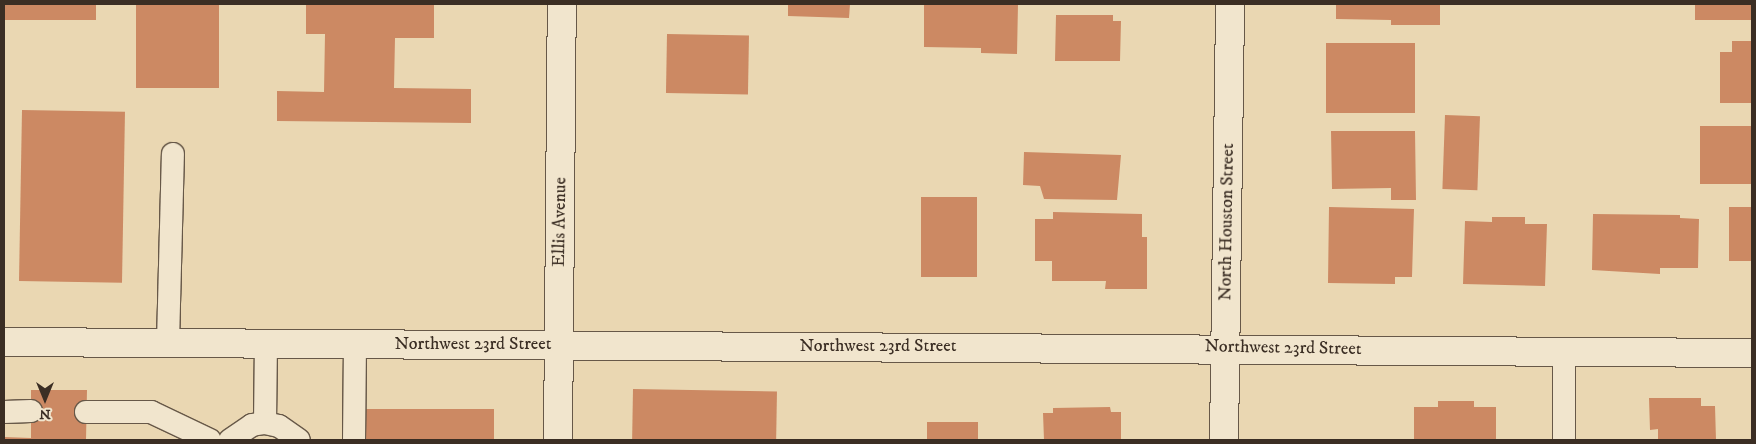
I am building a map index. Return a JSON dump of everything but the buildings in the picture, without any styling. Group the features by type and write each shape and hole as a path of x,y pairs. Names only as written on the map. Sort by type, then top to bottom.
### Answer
{"street":[{"name":"Ellis Avenue","path":"558,440 562,4"},
{"name":"North Houston Street","path":"1224,440 1230,4"},
{"name":"Northwest 23rd Street","path":"4,342 1225,347 1752,353"}],"lane":[{"path":"168,342 173,154"},
{"path":"265,423 266,343"},
{"path":"354,440 355,344"},
{"path":"1564,351 1564,440"},
{"path":"4,412 31,411"},
{"path":"86,412 151,412 210,440"},
{"path":"230,440 252,425 265,423 279,426 299,440"}]}
